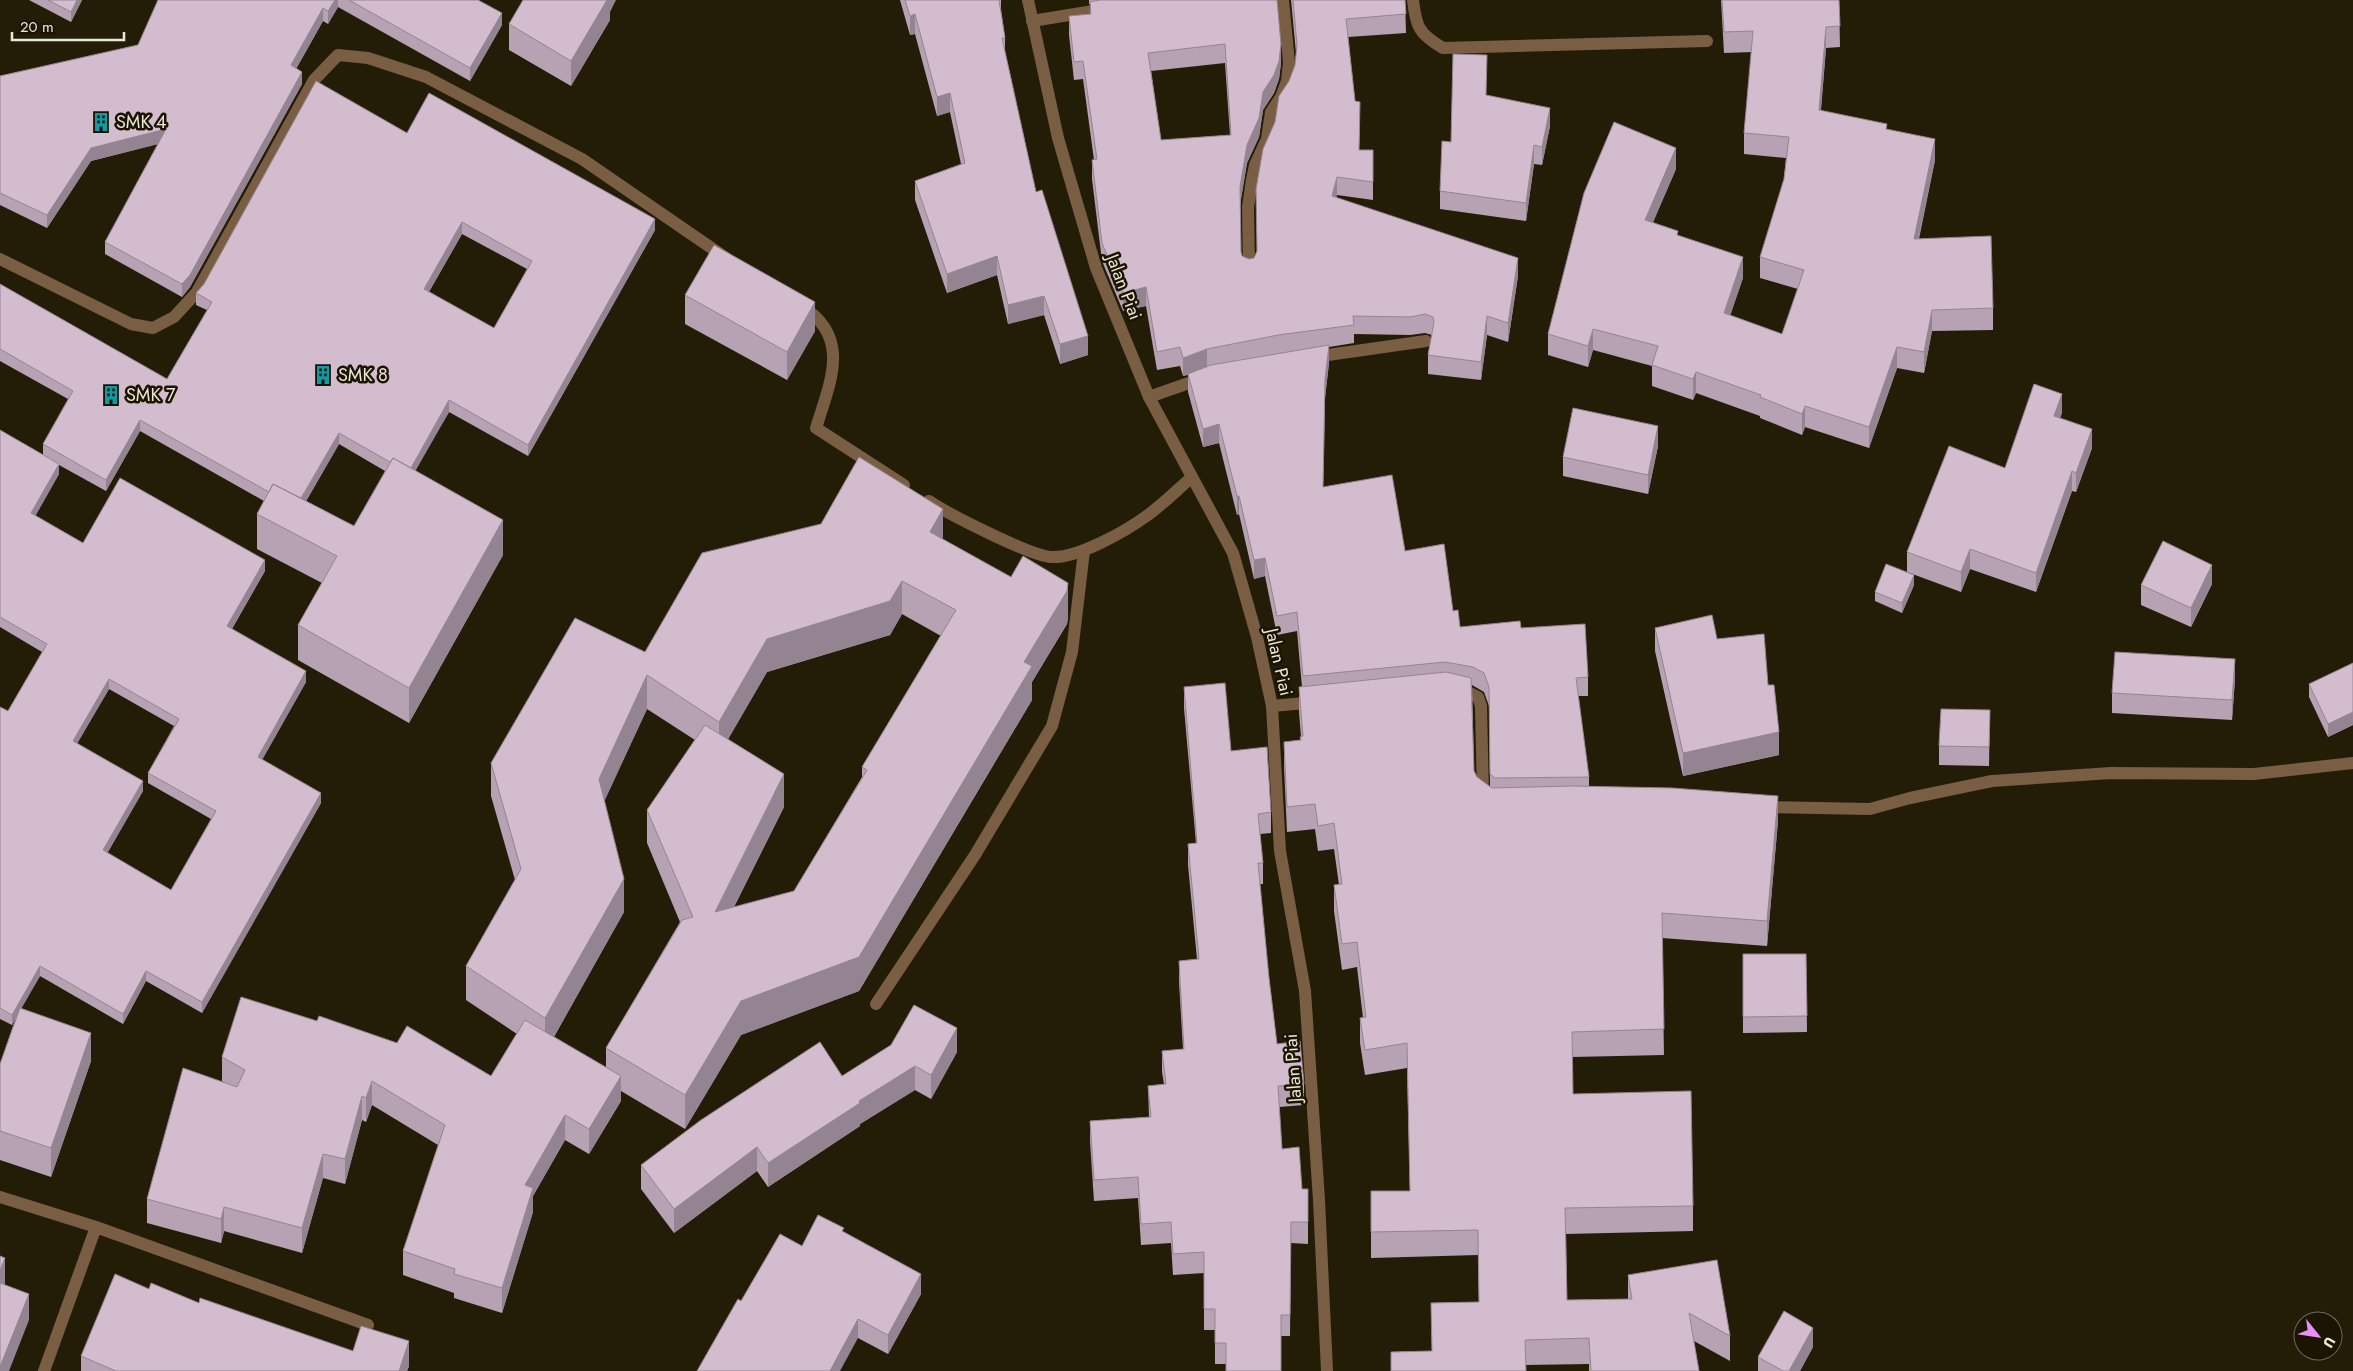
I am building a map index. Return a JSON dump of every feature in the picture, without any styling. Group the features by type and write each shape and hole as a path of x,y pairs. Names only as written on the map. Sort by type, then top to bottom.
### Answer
{"street":[{"name":"Jalan Piai","path":"1028,0 1058,138 1096,268 1149,397 1233,553 1257,637 1272,706 1280,851 1305,991 1319,1200 1327,1371"},
{"path":"1249,270 1248,207 1255,165 1267,139 1271,112 1281,98 1287,81 1289,62 1284,0"},
{"path":"1413,0 1415,22 1427,39 1443,48 1707,41"},
{"path":"1032,21 1119,7"},
{"path":"0,259 131,324 153,328 174,317 197,292 314,80 338,55 368,58 426,77 582,159 704,245 736,265"},
{"path":"791,299 815,314 831,335 834,355 832,376 816,428 944,511 1024,548 1050,557 1084,551 1147,515 1191,478"},
{"path":"1299,359 1426,341"},
{"path":"1149,397 1219,374"},
{"path":"876,1004 975,855 1052,726 1072,652 1084,551"},
{"path":"1446,689 1470,693 1478,697 1480,706 1482,796 1492,805"},
{"path":"1272,706 1330,700"},
{"path":"1750,807 1870,809 1910,798 1992,781 2111,773 2254,774 2353,763"},
{"path":"0,1197 96,1227 368,1325"},
{"path":"44,1371 96,1227"}],"building":[{"path":"48,0 77,0 71,12"},
{"path":"158,0 335,0 328,11 323,8 291,65 302,72 190,275 182,284 105,242 166,129 91,148 47,215 0,193 0,76 138,45"},
{"path":"349,0 478,0 502,13 470,68"},
{"path":"523,0 607,0 571,61 509,24"},
{"path":"905,0 999,0 1005,38 1002,38 1036,192 1042,190 1088,336 1060,344 1044,296 1008,305 997,256 947,274 915,181 965,163 950,93 937,97 915,14 910,16"},
{"path":"1100,0 1277,0 1281,44 1279,61 1274,75 1263,92 1259,118 1247,145 1240,187 1241,252 1242,256 1249,259 1254,258 1257,251 1256,189 1263,149 1275,122 1279,96 1289,81 1295,65 1297,45 1293,0 1405,0 1406,14 1346,19 1355,101 1360,102 1359,150 1373,150 1373,182 1337,177 1332,196 1518,258 1508,323 1487,316 1481,362 1428,355 1434,322 1433,317 1425,314 1410,317 1353,316 1354,325 1278,335 1207,349 1183,358 1180,347 1157,352 1146,287 1123,293 1102,243 1092,160 1097,159 1083,61 1074,62 1069,16 1091,14 1090,2","holes":["1225,44 1231,135 1161,140 1148,53"]},
{"path":"1722,0 1839,0 1840,26 1826,27 1819,110 1887,124 1886,129 1935,139 1914,239 1991,236 1993,308 1932,310 1924,352 1897,347 1869,427 1805,406 1802,414 1760,397 1761,395 1696,372 1693,379 1652,365 1658,346 1593,329 1588,346 1548,334 1584,193 1614,122 1676,148 1645,220 1678,231 1677,235 1743,257 1724,313 1782,334 1804,270 1760,257 1784,179 1789,137 1744,133 1753,31 1724,32"},
{"path":"1453,54 1487,55 1486,95 1550,108 1542,147 1534,145 1526,203 1440,191 1442,141 1451,142"},
{"path":"316,81 407,133 429,93 655,219 528,445 449,400 411,468 393,458 390,462 339,433 301,498 273,484 269,492 140,420 106,480 43,444 73,391 0,349 0,284 167,379 212,302 196,293 204,284","holes":["462,222 532,261 494,328 424,289"]},
{"path":"714,245 815,302 787,352 685,295"},
{"path":"1329,345 1325,379 1323,487 1392,475 1405,551 1444,544 1453,611 1458,610 1460,627 1520,621 1521,628 1585,624 1588,677 1576,678 1589,777 1495,778 1490,774 1489,687 1484,673 1473,667 1445,662 1303,676 1297,612 1277,616 1265,558 1254,560 1219,424 1203,429 1188,374 1211,365"},
{"path":"2034,384 2062,394 2054,416 2092,429 2076,473 2072,471 2036,573 1970,549 1961,572 1907,552 1949,446 2005,468"},
{"path":"1573,408 1658,426 1648,475 1563,457"},
{"path":"0,430 59,464 31,513 83,543 120,478 265,560 227,626 306,671 258,757 321,793 202,1002 146,971 123,1014 40,966 12,1015 0,1008 0,707 8,711 47,644 0,617","holes":["109,679 179,719 148,773 216,811 171,890 103,850 143,781 73,741"]},
{"path":"859,457 943,509 930,532 1011,577 1023,556 1068,583 1067,591 1024,662 1032,666 859,957 741,1001 685,1095 606,1048 682,920 693,917 647,810 705,725 784,774 715,912 794,891 867,770 862,767 956,610 902,581 890,601 767,639 719,722 647,675 599,779 624,879 545,1018 466,966 521,869 491,763 575,618 645,652 702,553 821,524"},
{"path":"393,458 503,520 409,688 298,625 337,556 257,514 273,484 354,526"},
{"path":"2163,541 2212,565 2191,608 2141,585"},
{"path":"1886,564 1914,575 1902,603 1875,592"},
{"path":"1712,615 1717,639 1764,634 1768,685 1774,685 1779,732 1683,753 1655,628"},
{"path":"2115,652 2235,659 2232,700 2112,693"},
{"path":"2353,663 2353,712 2328,724 2309,684"},
{"path":"1446,672 1471,678 1474,771 1477,777 1492,788 1572,786 1672,788 1778,796 1767,921 1662,913 1664,1029 1572,1032 1573,1094 1691,1091 1693,1206 1565,1208 1567,1300 1632,1299 1628,1275 1717,1260 1730,1336 1689,1313 1699,1371 1591,1371 1589,1338 1525,1340 1526,1371 1391,1371 1391,1352 1432,1351 1431,1303 1479,1302 1478,1230 1371,1232 1371,1191 1410,1191 1407,1043 1365,1050 1360,1018 1366,1017 1357,942 1342,944 1334,885 1342,884 1334,823 1318,826 1315,804 1287,807 1284,742 1301,740 1300,737 1303,736 1299,687"},
{"path":"1225,683 1231,751 1267,747 1271,812 1258,814 1263,863 1258,863 1269,978 1277,1044 1300,1041 1304,1084 1278,1086 1282,1149 1299,1147 1302,1189 1308,1189 1308,1222 1291,1222 1290,1315 1281,1315 1281,1371 1226,1371 1226,1343 1215,1343 1215,1309 1204,1309 1204,1252 1173,1254 1171,1222 1141,1224 1138,1177 1094,1180 1090,1121 1151,1117 1148,1086 1166,1084 1162,1051 1184,1049 1179,961 1199,959 1188,844 1197,843 1184,687"},
{"path":"1941,709 1990,710 1989,747 1939,746"},
{"path":"1743,954 1806,954 1807,1016 1743,1017"},
{"path":"241,997 317,1021 319,1016 397,1043 407,1026 491,1076 525,1020 621,1076 589,1129 565,1115 525,1185 533,1188 502,1288 454,1274 455,1269 403,1251 445,1125 372,1081 366,1098 362,1096 345,1159 323,1154 302,1228 224,1207 221,1219 147,1199 183,1068 237,1087 245,1070 222,1057"},
{"path":"914,1005 957,1028 931,1075 915,1066 859,1101 860,1103 768,1163 757,1147 674,1209 641,1165 701,1120 820,1042 842,1076 891,1045"},
{"path":"20,1008 91,1033 51,1148 0,1131 0,1064"},
{"path":"818,1215 844,1228 842,1231 921,1274 888,1335 858,1319 830,1371 697,1371 738,1299 741,1301 780,1234 802,1246"},
{"path":"0,1256 5,1258 0,1271"},
{"path":"115,1274 149,1289 151,1283 199,1303 200,1298 353,1351 361,1326 409,1341 399,1371 116,1371 81,1356"},
{"path":"0,1283 29,1294 0,1367"},
{"path":"1784,1311 1813,1328 1789,1371 1783,1371 1758,1357"}],"place":[{"name":"SMK 4","path":"101,122"},
{"name":"SMK 8","path":"323,375"},
{"name":"SMK 7","path":"111,395"}]}
